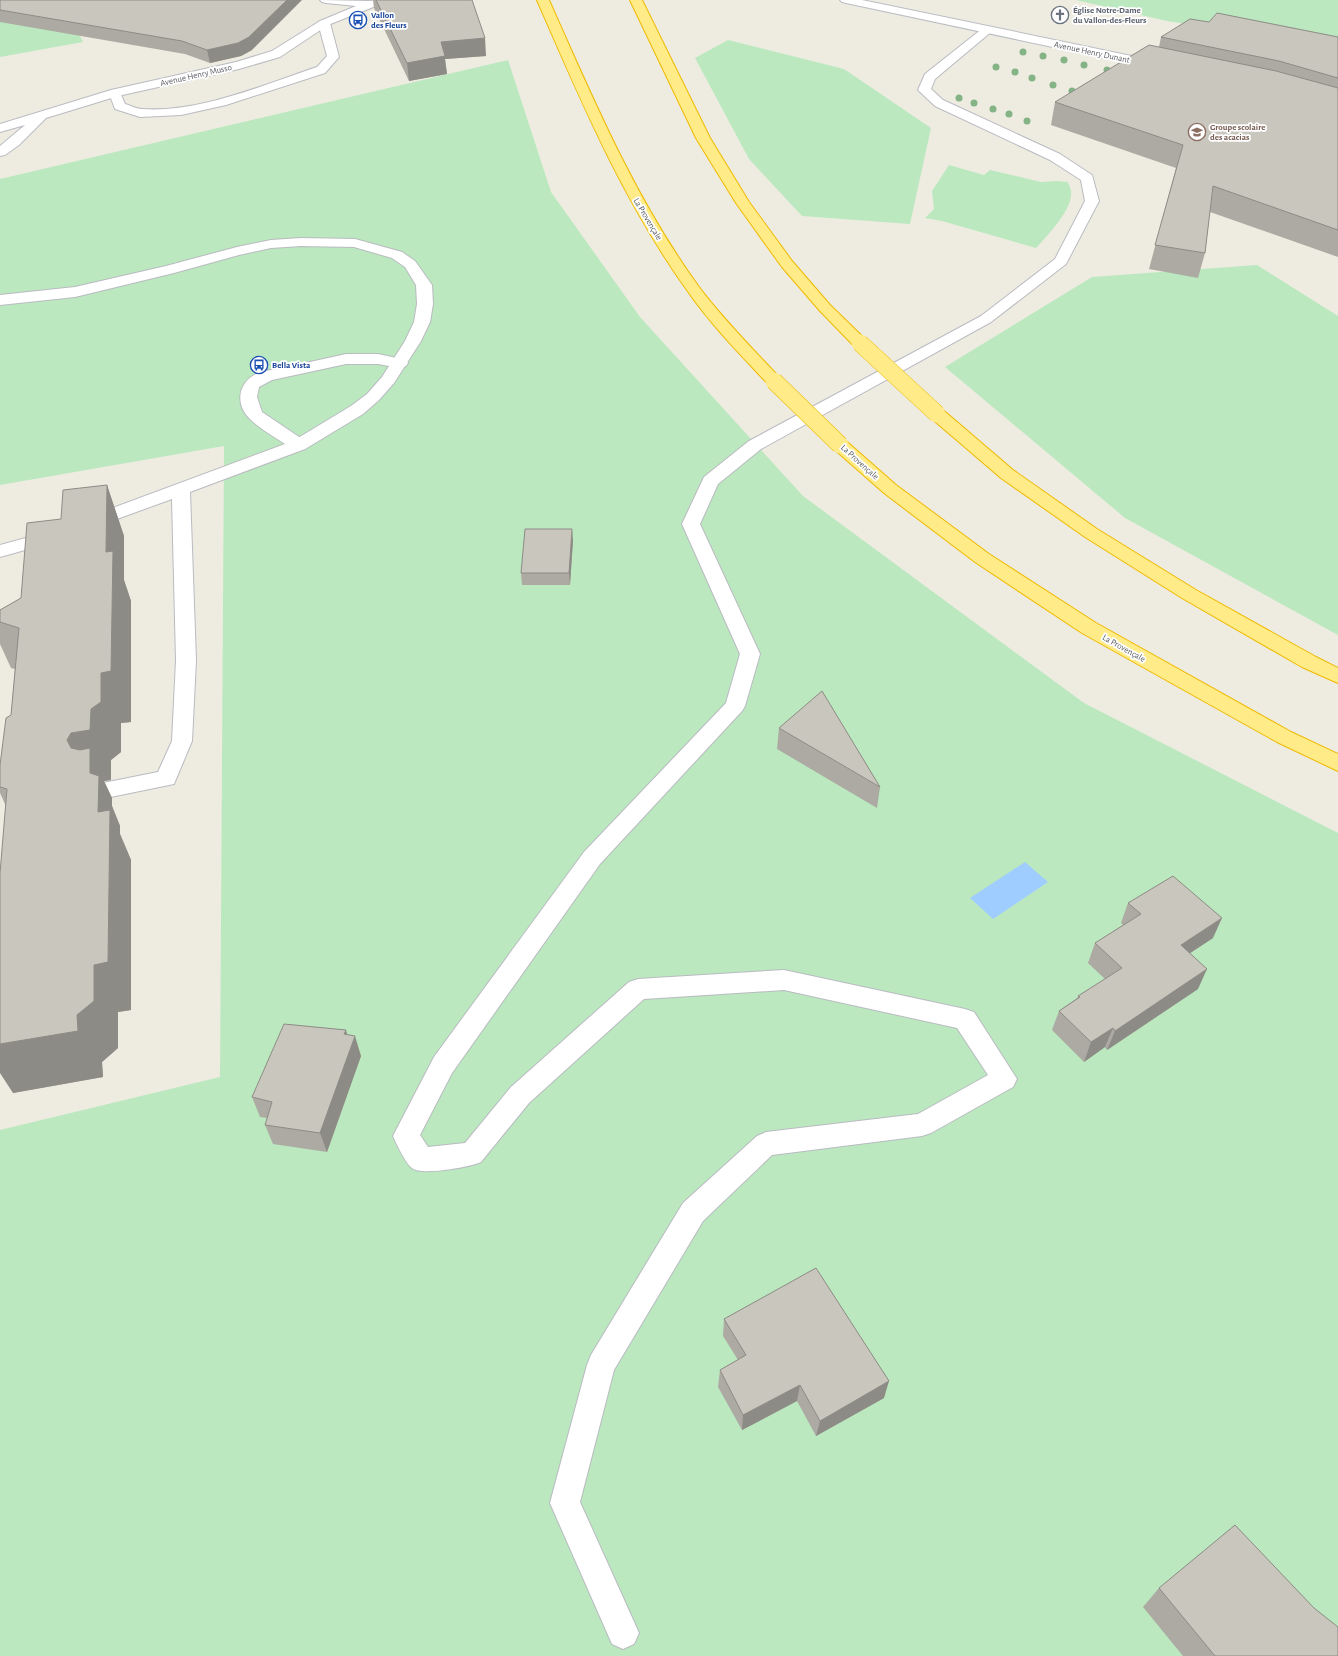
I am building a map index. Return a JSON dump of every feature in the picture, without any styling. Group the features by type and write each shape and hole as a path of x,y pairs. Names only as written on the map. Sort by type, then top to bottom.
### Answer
{"highway":[{"name":"La Provençale","path":"543,0 580,85 618,165 648,221 694,291 725,328 774,381 890,489 982,558 1089,628 1284,737 1338,764"},
{"path":"636,0 703,138 744,203 787,264 825,308 860,343 937,414 1007,474 1091,533 1189,594 1309,662 1338,676"}],"street":[{"path":"326,0 370,5"},
{"name":"Avenue Henry Musso","path":"0,128 115,93 239,65 276,54 324,23 382,0"},
{"name":"Avenue Henry Dunant","path":"846,0 1166,67"},
{"path":"115,93 119,106 140,113 181,111 226,102 321,70 333,57 324,23"},
{"path":"623,1633 565,1503 601,1364 693,1212 766,1144 922,1125 1004,1079 965,1019 784,980 638,989 520,1095 472,1154 421,1160 406,1136 443,1065 592,858 735,706 750,654 691,524 710,481 755,445 986,319 1061,260 1092,201 1087,178 1055,157 939,103 924,90 929,77 987,30"},
{"path":"0,152 14,142 41,116"},
{"path":"0,300 75,292 168,270 237,251 271,244 301,242 355,243 398,255 410,264 424,285 425,304 422,322 400,363 373,397 357,410 299,444 267,458 71,530 0,551"},
{"path":"299,444 262,421 251,410 248,403 248,394 253,383 265,376 346,360 378,359 400,363"},
{"path":"100,791 166,778 182,741 186,660 181,489"}],"green space":[{"path":"0,0 65,5 83,42 0,57"},
{"path":"1076,0 1338,0 1338,47 1167,21"},
{"path":"728,40 844,69 931,128 910,224 802,216 749,159 695,58"},
{"path":"508,60 551,192 640,317 803,496 1084,703 1338,833 1338,1656 0,1656 0,1130 220,1077 224,446 0,485 0,179"},
{"path":"949,165 984,175 990,170 1041,182 1068,182 1071,191 1071,199 1064,214 1036,248 942,221 925,218 934,209 932,191"},
{"path":"1257,265 1338,316 1338,635 1125,518 945,367 1092,277"}],"water":[{"path":"1025,862 1048,882 993,919 970,898"}],"building":[{"path":"0,0 287,0 249,37 238,43 207,50 182,41 0,10"},
{"path":"376,0 472,0 485,38 441,42 445,56 407,63"},
{"path":"1217,13 1338,37 1338,78 1279,61 1161,37 1190,19 1209,22"},
{"name":"Groupe scolaire des acacias","path":"1149,45 1276,71 1338,88 1338,230 1213,186 1205,253 1155,245 1183,145 1055,102"},
{"path":"107,485 106,552 113,551 111,671 101,673 101,702 91,709 90,730 71,733 67,740 71,748 80,750 90,748 90,773 99,776 98,812 110,810 108,962 94,965 94,1001 77,1015 78,1031 0,1044 0,873 7,789 0,787 0,765 6,718 11,715 19,628 0,622 0,610 21,598 27,523 61,519 63,490"},
{"path":"525,529 572,529 569,573 521,573"},
{"path":"822,691 880,787 779,728"},
{"path":"1173,876 1222,918 1181,945 1207,969 1115,1031 1113,1028 1091,1042 1059,1011 1080,997 1078,996 1122,968 1095,943 1141,914 1128,903"},
{"path":"284,1024 346,1030 344,1034 355,1036 320,1133 265,1125 272,1102 252,1097"},
{"path":"816,1268 889,1381 820,1421 800,1385 743,1415 720,1370 746,1355 724,1319"},
{"path":"1235,1525 1314,1608 1338,1627 1338,1656 1215,1656 1159,1588"}],"place":[{"name":"Église Notre-Dame du Vallon-des-Fleurs","path":"1060,15"},
{"name":"Vallon des Fleurs","path":"358,20"},
{"name":"Groupe scolaire des acacias","path":"1197,132"},
{"name":"Bella Vista","path":"259,365"}]}
